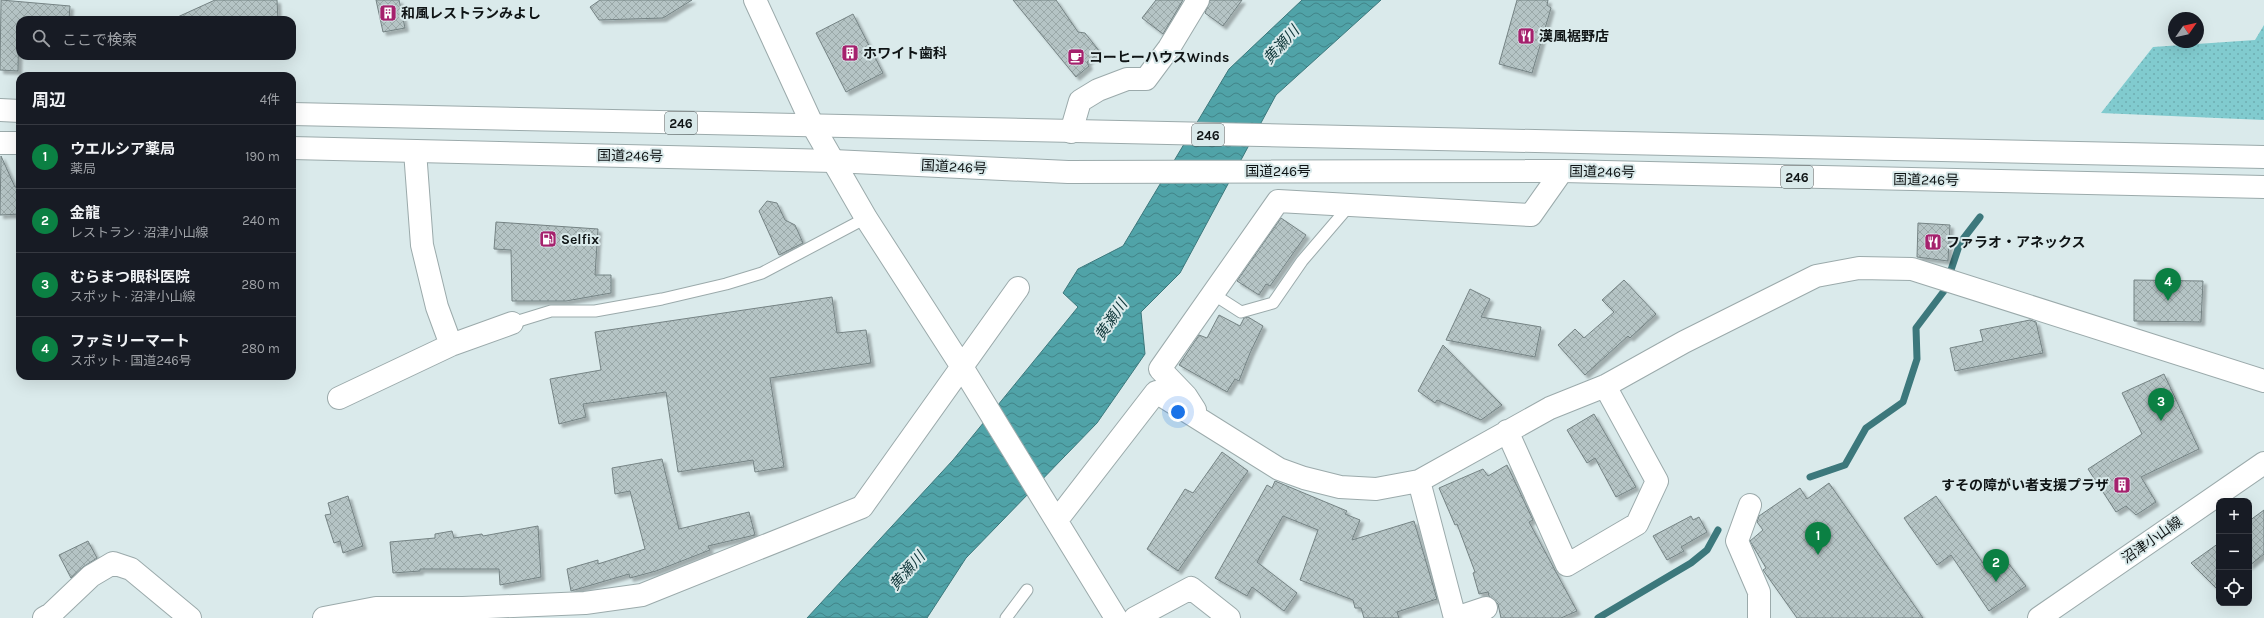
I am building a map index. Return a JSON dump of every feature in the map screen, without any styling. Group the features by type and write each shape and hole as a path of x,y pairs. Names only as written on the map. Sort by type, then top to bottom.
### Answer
{"main road":[{"path":"755,0 813,126 866,218 962,367 1116,618"},
{"path":"1071,132 1080,101 1098,90 1127,79 1146,79 1169,48 1198,0"},
{"path":"0,110 16,111"},
{"name":"国道246号","path":"296,114 2264,157"},
{"path":"0,143 16,143"},
{"name":"国道246号","path":"296,148 833,161 1068,172 1330,170 1562,171 2264,187"},
{"path":"414,151 422,245 437,307 452,345"},
{"path":"1201,420 1186,396 1160,369 1278,200 1531,216 1562,171"},
{"path":"1057,520 1156,392 1280,469 1304,478 1340,486 1376,489 1418,481 1507,430 1550,408 1605,386 1684,342 1816,276 1859,268 1912,269 2264,381"},
{"path":"324,618 376,608 464,613 585,603 642,595 862,507 962,367 973,354 1018,288"},
{"path":"338,398 452,345 512,323"},
{"path":"1507,430 1567,565 1637,524 1656,481 1605,386"},
{"name":"沼津小山線","path":"2039,618 2264,463"},
{"path":"1418,481 1455,618 1486,608"},
{"path":"1750,505 1736,541 1759,592 1759,618"},
{"path":"44,618 51,614 91,576 114,563 131,569 190,618"},
{"path":"1135,618 1191,588 1229,618"}],"lane":[{"path":"1213,294 1241,312 1273,303 1302,261 1351,205"},
{"path":"512,323 551,311 594,311 662,299 733,282 762,273 866,218"},
{"path":"1006,618 1027,590"}],"shaded area":[{"path":"2264,25 2264,120 2101,113 2153,47 2168,46 2168,48 2204,48 2204,44 2255,40"}],"water":[{"name":"黄瀬川","path":"1302,0 1381,0 1276,95 1180,273 1141,312 1145,354 1097,423 966,558 927,618 807,618 953,460 1078,307 1063,293 1078,269 1123,246 1229,69"}],"building":[{"path":"1,0 70,6 69,16 16,16 16,60 18,60 18,71 0,70"},
{"path":"215,0 277,0 278,16 180,16"},
{"path":"376,0 399,0 405,28 383,32"},
{"path":"600,0 692,0 663,18 599,20 590,7"},
{"path":"1013,0 1056,0 1078,32 1085,33 1100,52 1087,62 1089,66 1076,77"},
{"path":"1156,0 1183,0 1163,34 1142,18"},
{"path":"1210,0 1242,0 1223,26 1205,13"},
{"path":"1517,0 1548,0 1547,5 1551,8 1532,73 1499,64"},
{"name":"ホワイト歯科","path":"853,14 883,73 846,92 816,33"},
{"path":"1,156 16,187 16,214 0,215"},
{"path":"767,201 777,203 785,220 795,225 803,243 779,255 759,211"},
{"path":"1281,218 1306,235 1270,286 1266,284 1259,295 1237,281"},
{"path":"496,222 598,229 595,275 611,275 611,293 566,301 512,301 511,250 494,249"},
{"name":"ファラオ・アネックス","path":"1918,223 1950,225 1948,261 1917,257"},
{"path":"1624,280 1656,314 1630,338 1628,336 1585,375 1558,345 1575,329 1584,338 1614,312 1602,300"},
{"path":"2134,280 2203,281 2201,322 2134,321"},
{"path":"1470,289 1490,299 1481,317 1541,327 1535,357 1446,340"},
{"path":"832,297 837,333 866,330 871,363 770,378 784,467 755,472 753,460 678,472 666,392 583,404 586,417 559,424 550,379 601,370 595,332"},
{"path":"1219,315 1240,326 1244,318 1248,317 1263,326 1239,381 1235,379 1227,392 1179,365 1199,335 1207,338"},
{"path":"2030,320 2036,322 2043,353 1955,371 1950,348 1983,341 1980,330"},
{"path":"1443,345 1502,405 1481,420 1437,400 1435,403 1418,391"},
{"path":"2164,374 2199,449 2141,477 2156,502 2136,515 2126,506 2116,512 2088,469 2142,434 2122,393"},
{"path":"1594,414 1636,487 1616,497 1595,458 1587,463 1567,430"},
{"path":"1222,452 1248,471 1178,571 1147,549 1185,489 1193,493"},
{"path":"662,459 679,529 749,512 755,535 708,546 710,550 656,571 630,578 629,574 571,591 567,569 598,560 598,564 645,549 630,491 615,494 612,468"},
{"path":"1507,465 1533,520 1529,522 1577,611 1561,618 1501,618 1498,604 1489,596 1488,592 1479,594 1473,573 1475,572 1457,524 1455,525 1439,488 1483,469 1488,476"},
{"path":"1275,481 1347,511 1345,514 1360,520 1352,540 1414,521 1437,599 1397,612 1399,618 1364,618 1361,608 1355,608 1353,600 1300,580 1318,530 1283,516 1257,562 1297,593 1284,611 1252,587 1247,596 1215,578 1267,485 1272,488"},
{"path":"1829,483 1923,618 1797,618 1763,570 1766,568 1750,541 1763,530 1757,522 1759,516 1800,488 1807,499"},
{"path":"348,496 363,546 343,553 340,541 334,543 325,515 331,514 328,503"},
{"path":"1936,496 1985,566 2002,555 2026,586 1989,611 1951,555 1937,565 1904,518"},
{"path":"2264,510 2264,554 2252,564 2252,534 2252,519"},
{"path":"1691,516 1693,520 1699,517 1707,532 1681,547 1684,551 1667,560 1653,536"},
{"path":"538,526 541,577 500,585 499,569 420,569 420,571 393,573 390,542 435,538 435,534 452,531 454,538 482,534 483,536"},
{"path":"88,541 97,558 83,567 71,578 59,555"},
{"path":"2216,545 2216,588 2191,563"}],"waterway":[{"path":"1810,477 1845,465 1866,428 1903,402 1917,359 1916,328 1944,291 1960,243 1980,217"},
{"path":"1598,618 1691,563 1707,550 1718,530"}],"place":[{"name":"和風レストランみよし","path":"388,13"},
{"name":"漢風裾野店","path":"1526,36"},
{"name":"ホワイト歯科","path":"850,53"},
{"name":"コーヒーハウスWinds","path":"1076,57"},
{"name":"Selfix","path":"548,239"},
{"name":"ファラオ・アネックス","path":"1933,242"},
{"name":"ファミリーマート","path":"2168,301"},
{"name":"むらまつ眼科医院","path":"2161,421"},
{"name":"すその障がい者支援プラザ","path":"2122,485"},
{"name":"ウエルシア薬局","path":"1818,555"},
{"name":"金龍","path":"1996,582"}]}
